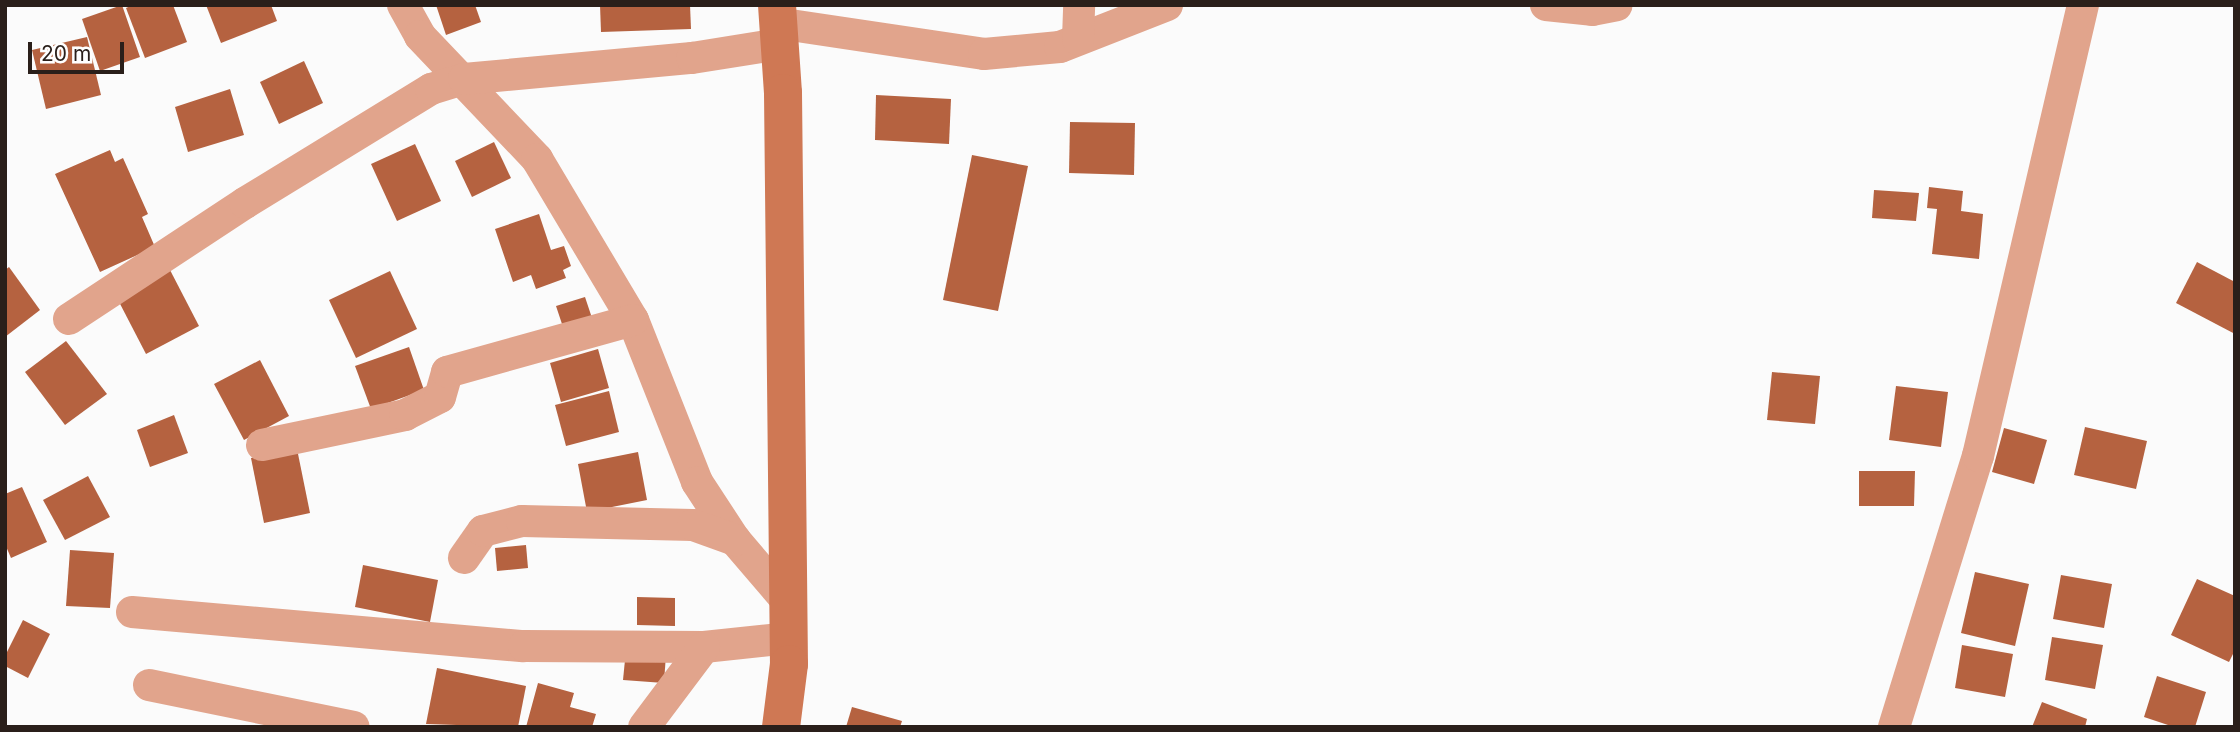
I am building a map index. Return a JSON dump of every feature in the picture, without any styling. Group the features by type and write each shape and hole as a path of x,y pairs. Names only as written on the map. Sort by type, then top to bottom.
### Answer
{"main road":[{"path":"778,24 788,620 781,727"}],"street":[{"path":"132,612 524,646 704,647 788,620 697,482 633,320 537,159 464,79 420,36 403,5"},
{"path":"1078,39 1079,5"},
{"path":"69,318 351,135 431,89 464,79 692,58 778,24 984,54 1060,47 1167,5"},
{"path":"1546,5 1592,9 1617,5"},
{"path":"1894,727 1978,456 2083,5"},
{"path":"262,445 404,415 440,397 447,372 633,320"},
{"path":"464,558 483,531 522,521 693,525 735,540"},
{"path":"644,727 704,647"},
{"path":"149,685 354,727"}],"building":[{"path":"122,5 140,57 100,71 82,19"},
{"path":"133,5 173,5 187,42 145,58 126,8"},
{"path":"206,5 271,5 277,21 221,43"},
{"path":"436,5 475,5 481,22 446,35"},
{"path":"600,5 690,5 691,29 601,32"},
{"path":"87,37 101,95 46,109 32,50"},
{"path":"304,61 323,103 279,124 260,82"},
{"path":"230,89 244,135 188,152 175,107"},
{"path":"876,95 951,99 949,144 875,140"},
{"path":"1070,122 1135,123 1134,175 1069,173"},
{"path":"494,142 511,178 472,197 455,161"},
{"path":"415,144 441,201 397,221 371,164"},
{"path":"110,150 115,162 123,158 148,214 142,217 155,247 100,272 55,174"},
{"path":"972,155 1028,166 998,311 943,300"},
{"path":"1929,187 1963,191 1961,211 1983,214 1979,259 1932,254 1937,209 1927,208"},
{"path":"1874,190 1919,193 1916,221 1872,218"},
{"path":"539,214 551,250 564,246 571,266 563,270 566,278 536,289 531,275 513,282 495,229"},
{"path":"2197,262 2235,282 2235,334 2176,303"},
{"path":"9,267 40,310 5,337 5,270"},
{"path":"170,270 199,326 146,354 117,298"},
{"path":"390,271 417,329 356,358 329,300"},
{"path":"585,297 593,321 564,330 556,306"},
{"path":"66,341 107,394 65,425 25,372"},
{"path":"409,347 424,390 371,409 355,366"},
{"path":"598,349 609,388 561,402 550,363"},
{"path":"260,360 289,416 244,440 214,384"},
{"path":"1772,372 1820,376 1815,424 1767,420"},
{"path":"1896,386 1948,392 1941,447 1889,440"},
{"path":"609,391 619,432 566,446 555,405"},
{"path":"174,415 188,453 150,467 137,430"},
{"path":"2085,427 2147,441 2136,489 2074,475"},
{"path":"2004,428 2047,440 2034,484 1992,472"},
{"path":"297,449 310,513 264,523 251,458"},
{"path":"638,452 647,500 587,512 578,464"},
{"path":"1859,471 1915,471 1914,506 1859,506"},
{"path":"88,476 110,517 65,540 43,500"},
{"path":"22,487 47,542 11,558 5,544 5,494"},
{"path":"526,545 528,568 497,571 495,548"},
{"path":"70,550 114,553 110,608 66,606"},
{"path":"363,565 438,580 430,622 355,607"},
{"path":"1975,572 2029,584 2015,646 1961,633"},
{"path":"2061,575 2112,584 2104,628 2053,619"},
{"path":"2197,579 2235,596 2235,650 2229,662 2171,635"},
{"path":"637,597 675,598 675,626 637,625"},
{"path":"23,620 50,634 28,678 5,666 5,656"},
{"path":"2052,637 2103,645 2095,689 2045,680"},
{"path":"1962,645 2013,654 2005,697 1955,688"},
{"path":"626,650 666,654 664,683 623,680"},
{"path":"437,668 526,686 518,727 426,724"},
{"path":"2157,676 2206,692 2195,727 2174,727 2144,717"},
{"path":"538,683 574,693 570,707 596,714 592,727 526,727"},
{"path":"2042,702 2087,719 2085,727 2032,727"},
{"path":"852,707 902,721 900,727 846,727"}]}
